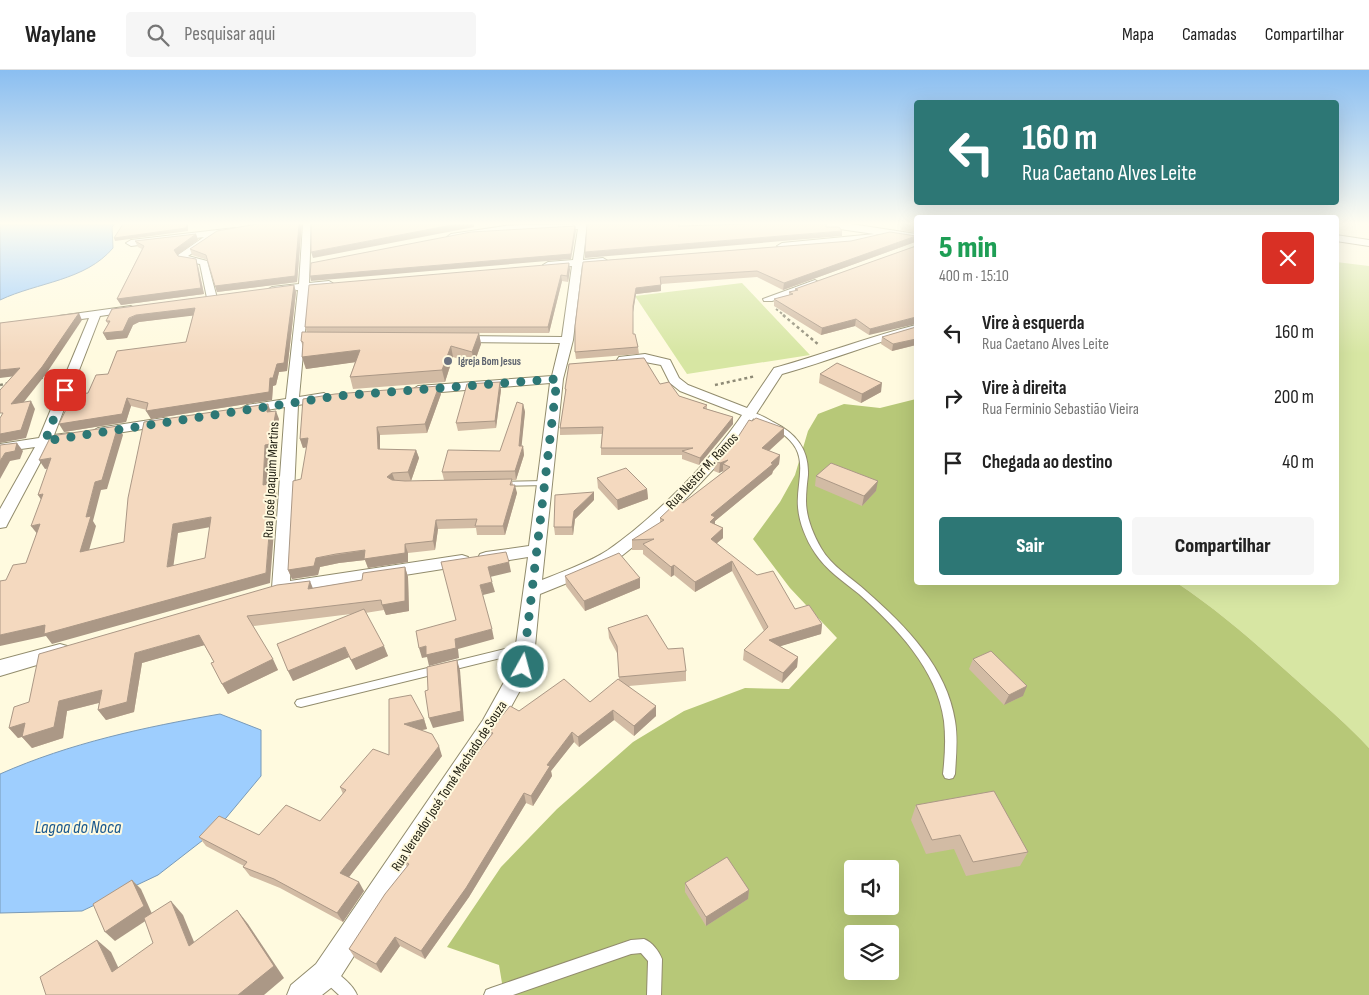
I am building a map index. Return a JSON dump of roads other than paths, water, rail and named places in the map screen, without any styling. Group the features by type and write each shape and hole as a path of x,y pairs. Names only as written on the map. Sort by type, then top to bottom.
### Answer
{"street":[{"path":"205,267 212,298"},
{"name":"Rua José Joaquim Martins","path":"281,588 292,402 303,338 304,286 309,267"},
{"name":"Rua Vereador José Tomé Machado de Souza","path":"301,995 326,974 490,726 523,667 536,550 563,370 576,267"},
{"path":"768,300 825,279"},
{"path":"258,292 343,283"},
{"path":"50,320 144,307"},
{"path":"0,522 45,441 96,314"},
{"name":"Rua Nestor M. Ramos","path":"532,591 581,571 613,554 657,519 731,442 778,371 831,355 861,343 914,329"},
{"path":"448,339 567,340"},
{"path":"610,361 645,358 666,363 674,380 689,390 751,414"},
{"path":"404,391 563,370"},
{"path":"235,411 337,396"},
{"path":"0,448 178,420"},
{"path":"262,593 281,588 536,550"},
{"path":"0,668 75,646"}],"lane":[{"path":"751,414 779,428 798,444 805,467 802,509 817,550 828,563 898,626 935,674 948,711 951,732 953,752 949,774"},
{"path":"488,484 545,484"},
{"path":"301,703 525,648"},
{"path":"491,995 630,947 644,946 655,959 654,995"},
{"path":"326,974 350,995"}],"water":[{"path":"0,267 90,267 60,280 0,300"},
{"name":"Lagoa do Noca","path":"220,714 261,730 261,776 216,830 158,875 82,911 0,913 0,774 53,753 108,737"}],"place":[{"name":"Igreja Bom Jesus","path":"448,361"}]}
